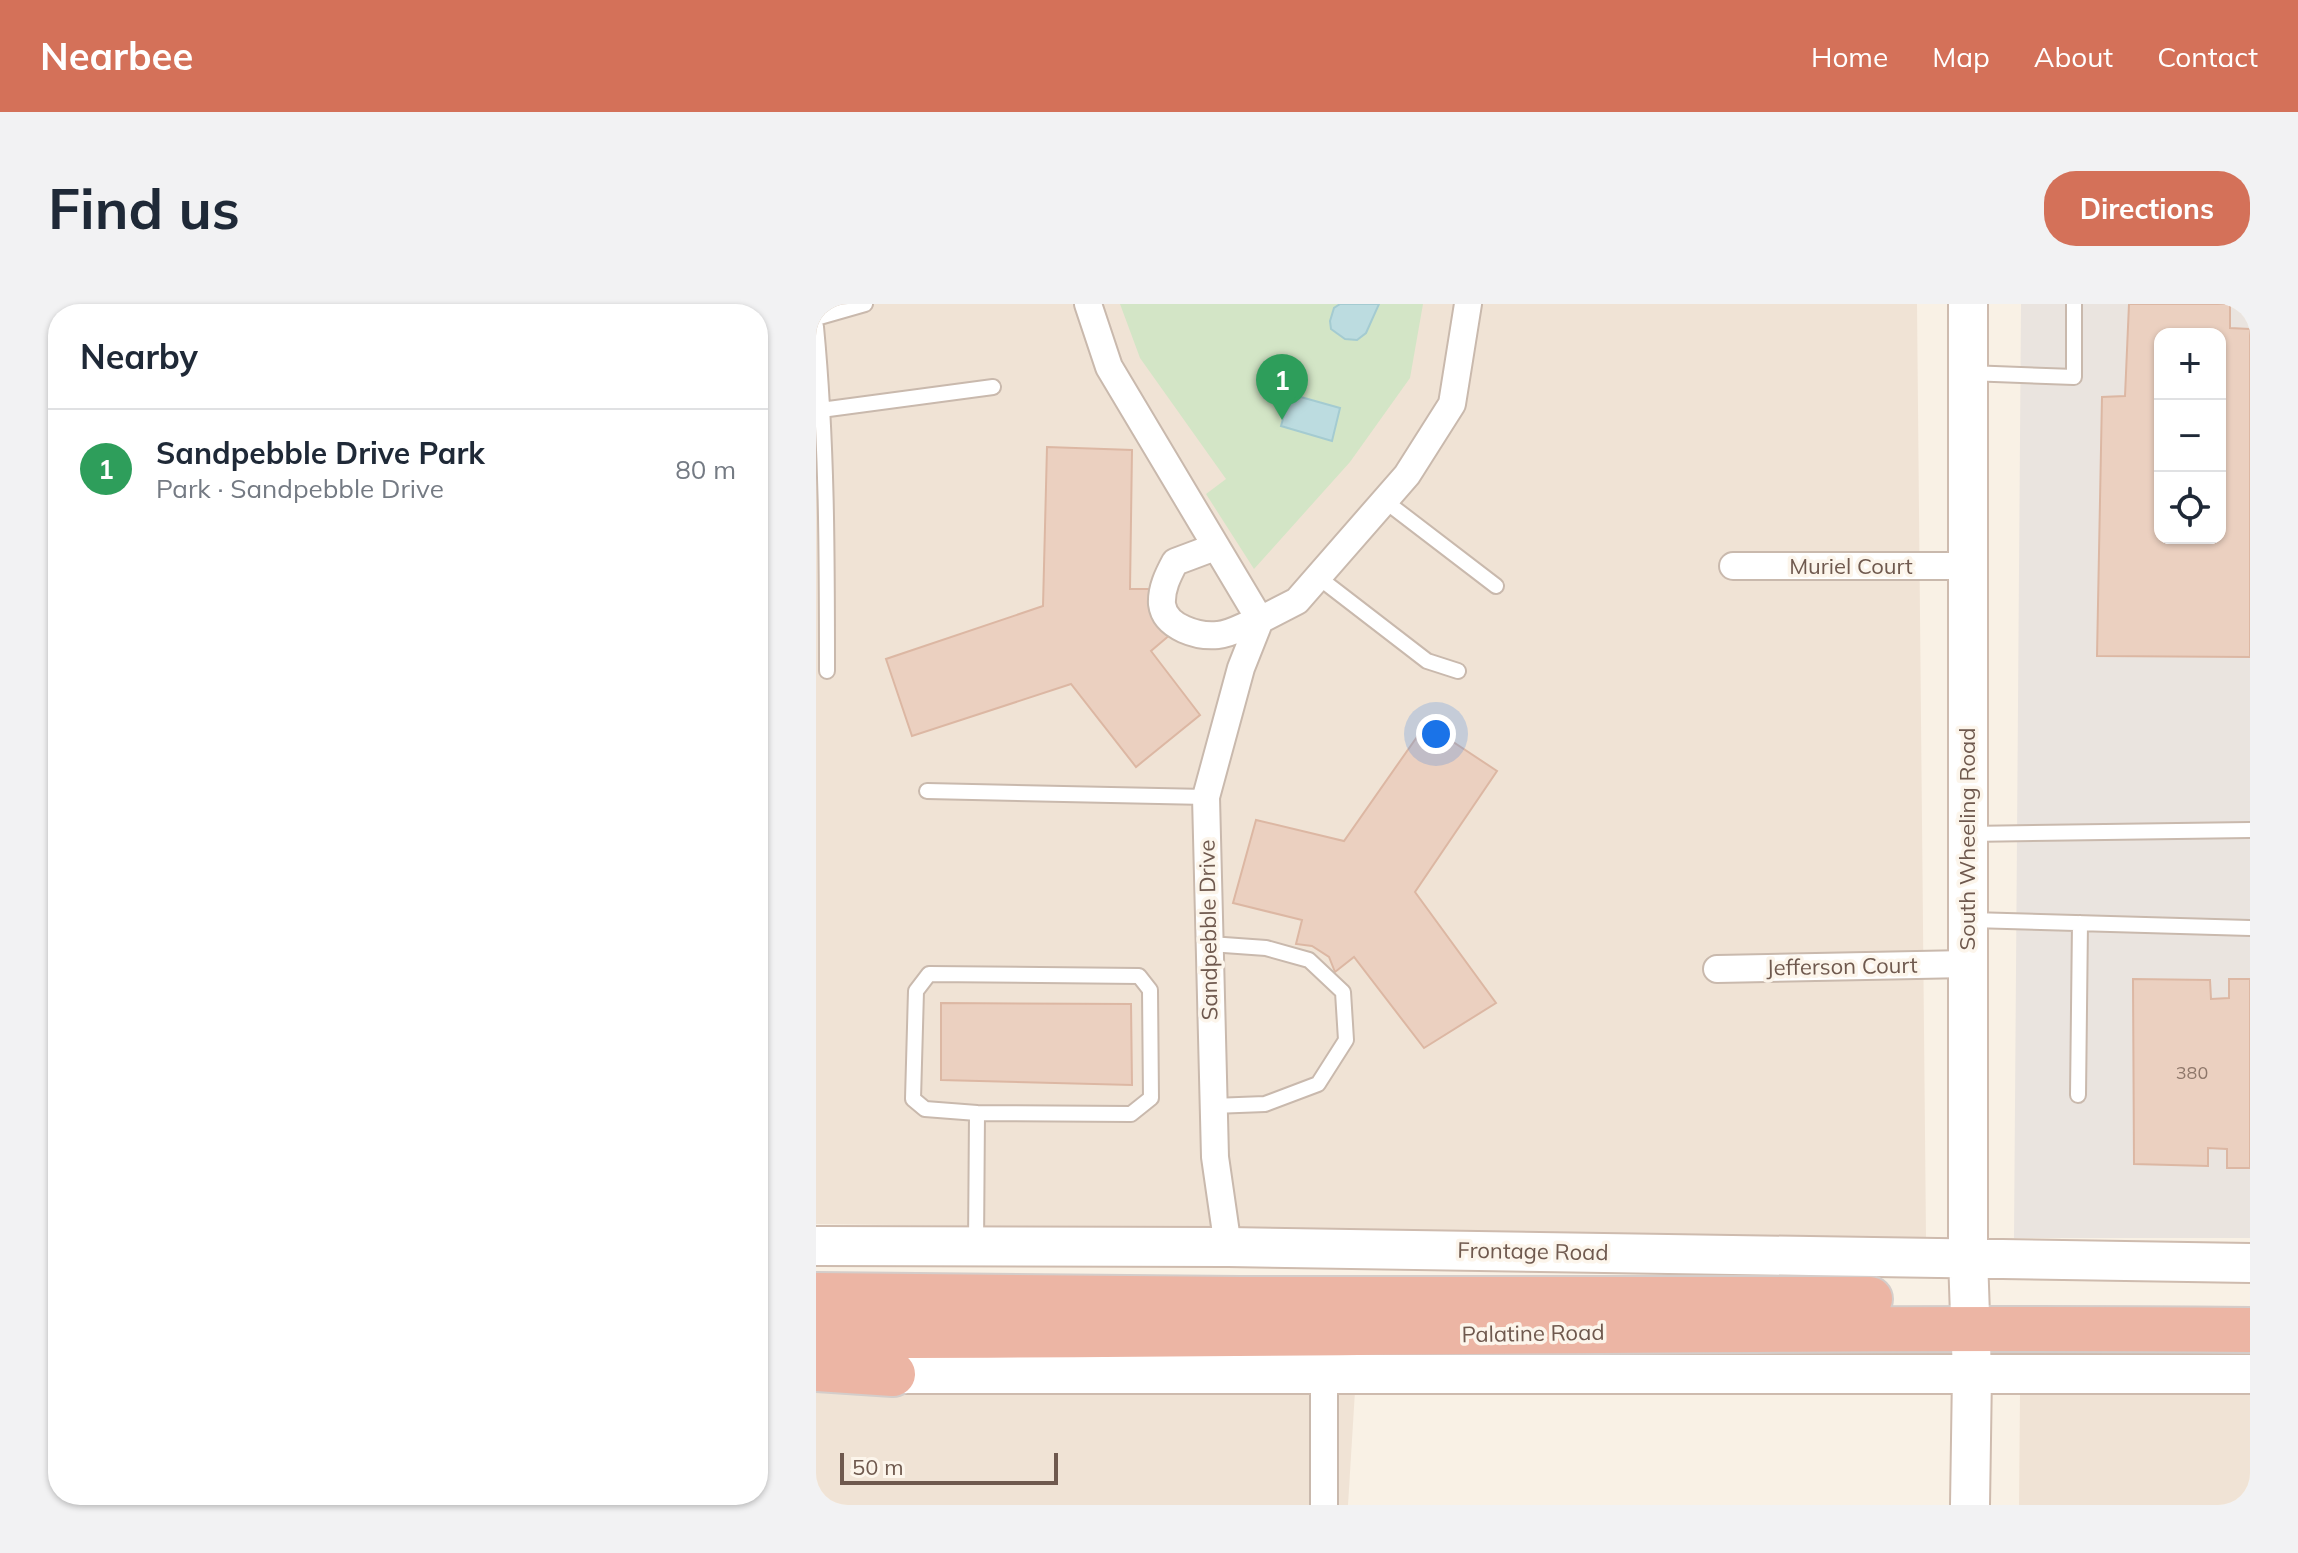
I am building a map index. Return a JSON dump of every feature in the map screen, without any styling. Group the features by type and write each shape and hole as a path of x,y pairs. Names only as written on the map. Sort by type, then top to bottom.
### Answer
{"highway":[{"path":"816,1276 965,1296"},
{"name":"Palatine Road","path":"816,1295 1240,1299 1969,1295 2250,1300"},
{"name":"Palatine Road","path":"816,1336 1256,1336 1969,1295 2250,1330"},
{"path":"816,1371 893,1374"}],"street":[{"path":"1088,304 1109,367 1260,620"},
{"path":"1215,547 1175,562 1165,581 1162,603 1165,614 1188,634 1219,635 1260,620 1297,601 1407,475 1452,404 1468,304"},
{"name":"South Wheeling Road","path":"1968,304 1970,1505"},
{"name":"Muriel Court","path":"1733,566 1969,566"},
{"name":"Sandpebble Drive","path":"1228,1247 1215,1157 1206,797 1241,668 1260,620"},
{"name":"Jefferson Court","path":"1717,969 1967,964"},
{"name":"Frontage Road","path":"816,1246 1228,1247 1969,1295 2250,1263"},
{"path":"893,1374 2250,1374"},
{"path":"1324,1374 1324,1505"}],"lane":[{"path":"816,318 865,304"},
{"path":"1968,373 2074,377 2074,304"},
{"path":"816,327 827,565 827,671"},
{"path":"821,410 993,387"},
{"path":"1385,501 1496,586"},
{"path":"1318,577 1427,661 1458,671"},
{"path":"927,791 1206,797"},
{"path":"1968,834 2250,830"},
{"path":"1967,919 2250,928"},
{"path":"2078,1095 2080,923"},
{"path":"1210,944 1266,948 1309,960 1343,992 1346,1040 1318,1084 1265,1104 1213,1106"},
{"path":"929,974 1139,976 1150,990 1151,1098 1131,1114 977,1113 925,1109 913,1099 916,991 929,974"},
{"path":"976,1246 977,1113"}],"shaded area":[{"path":"816,304 1917,304 1926,1238 816,1224"},
{"path":"2021,304 2250,304 2250,1238 2014,1238"},
{"path":"1355,1391 1348,1505 816,1505 816,1392"},
{"path":"2020,1393 2250,1394 2250,1505 2019,1505"}],"green space":[{"path":"1120,304 1423,304 1410,378 1350,462 1254,569 1206,494 1226,479 1140,358"}],"water":[{"path":"1340,304 1379,304 1366,333 1357,340 1345,339 1331,329 1334,308"},
{"path":"1290,394 1340,408 1332,441 1281,426"}],"building":[{"path":"2129,304 2230,304 2230,328 2250,329 2250,657 2097,656 2102,397 2125,396"},
{"path":"1047,447 1132,450 1130,589 1158,589 1171,634 1151,651 1200,715 1136,767 1071,684 912,736 886,659 1043,606"},
{"path":"1426,724 1497,771 1415,892 1496,1003 1424,1048 1354,957 1335,972 1329,957 1312,946 1296,944 1302,920 1233,903 1256,820 1344,841"},
{"path":"2133,979 2210,980 2211,999 2229,998 2229,979 2250,979 2250,1168 2227,1168 2227,1149 2208,1148 2208,1166 2134,1164"},
{"path":"941,1003 1131,1004 1132,1085 941,1080"}],"place":[{"name":"Sandpebble Drive Park","path":"1282,420"}]}
